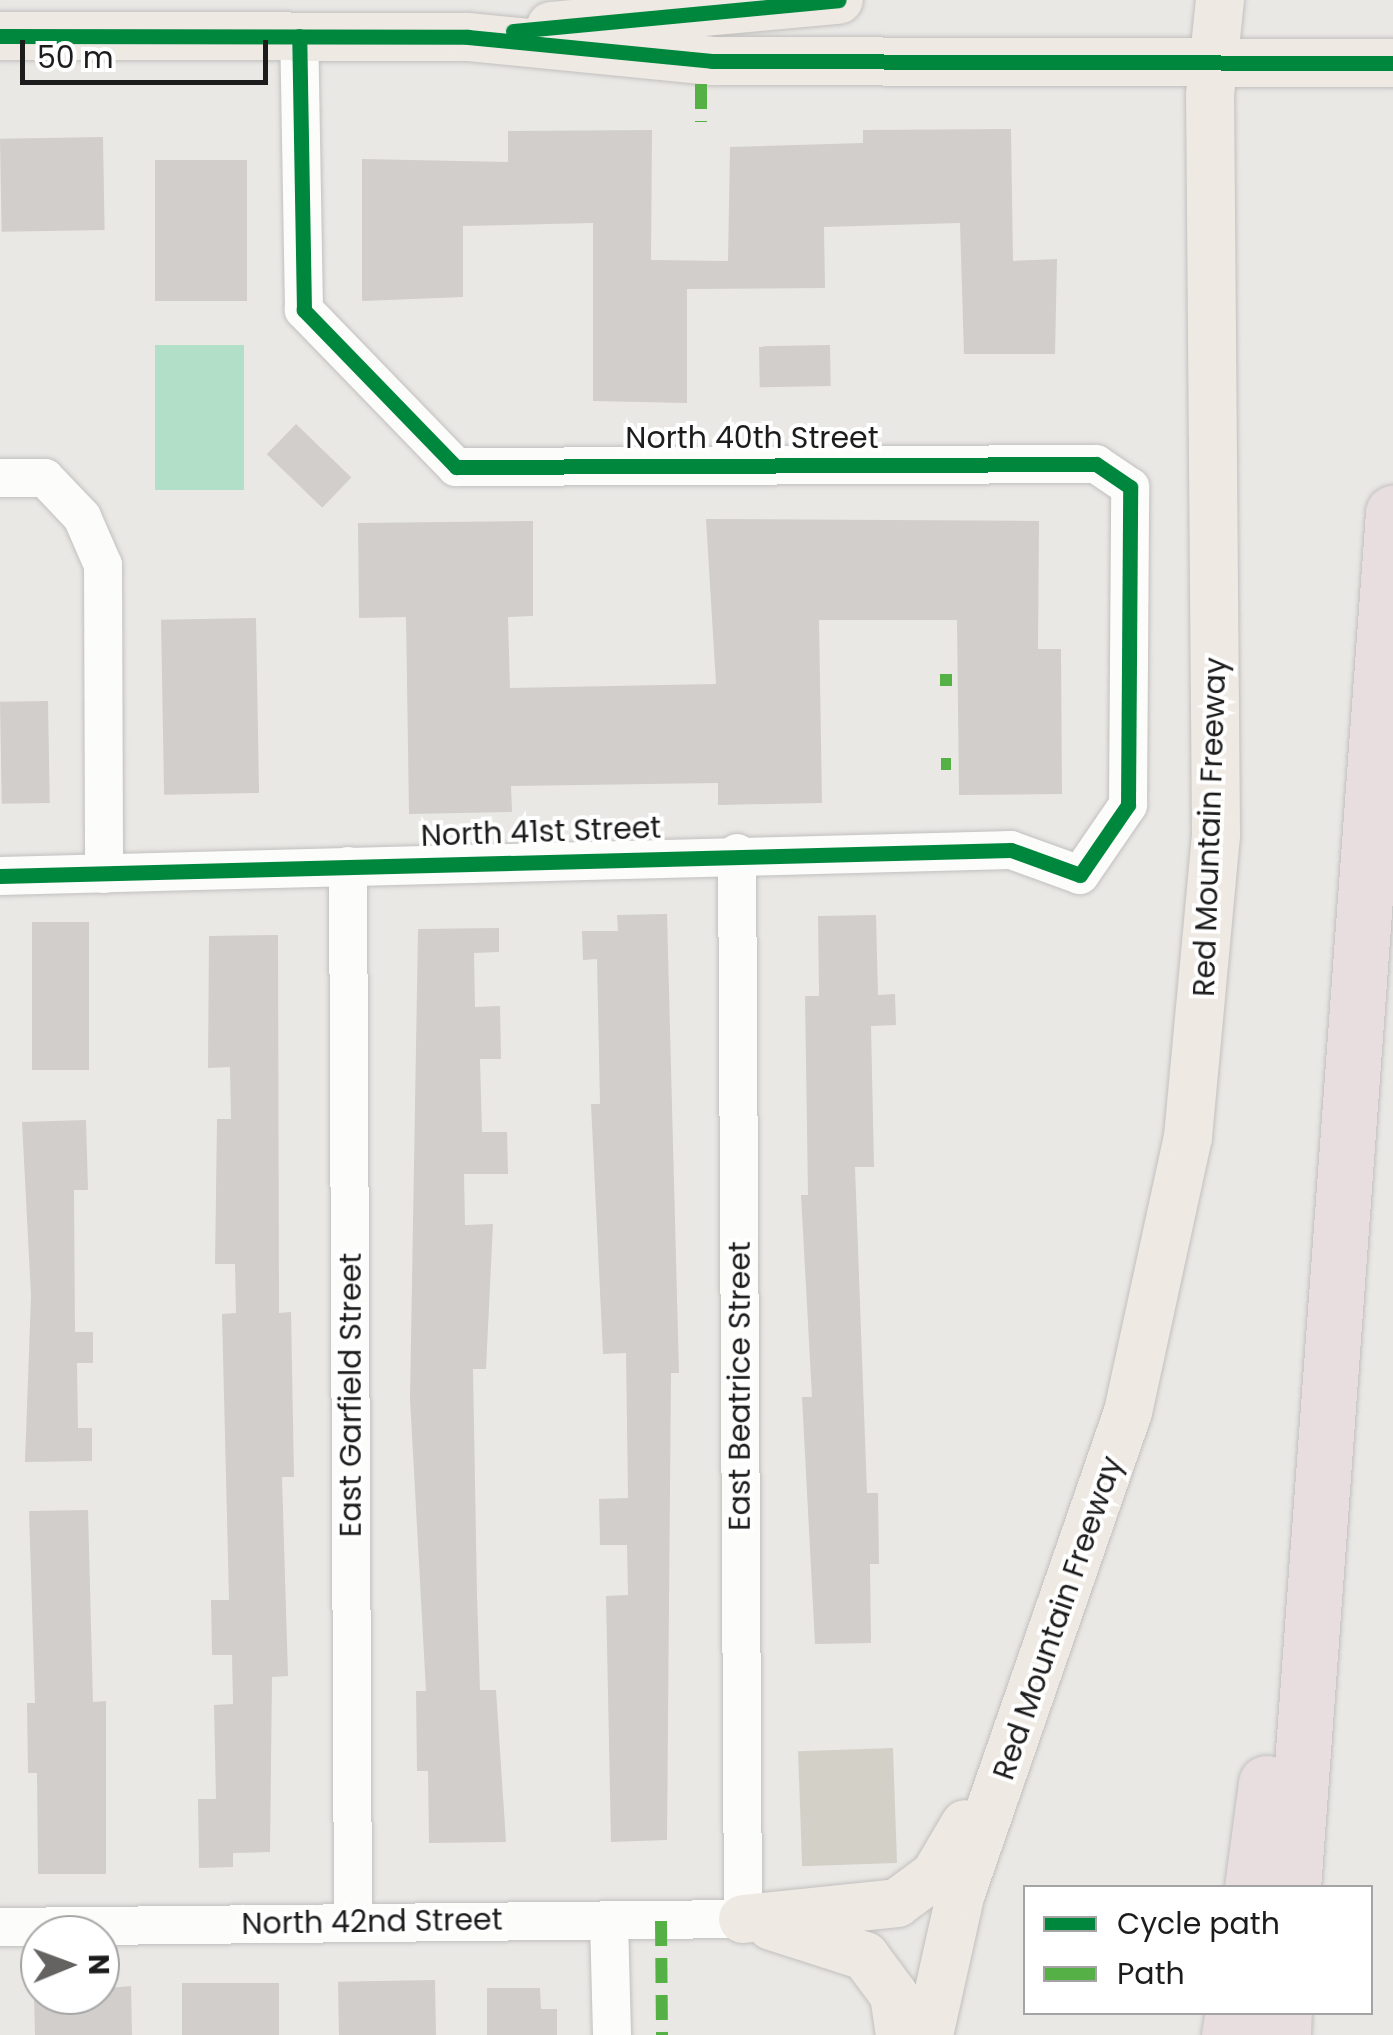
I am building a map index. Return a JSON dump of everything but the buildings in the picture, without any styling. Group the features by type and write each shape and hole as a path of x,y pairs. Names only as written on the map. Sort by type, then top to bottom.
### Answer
{"highway":[{"path":"1293,1885 1337,1235 1393,513"},
{"path":"1252,1885 1337,1235"}],"main road":[{"path":"468,37 716,5 839,0"},
{"name":"Red Mountain Freeway","path":"929,2035 960,1896 1128,1412 1198,1069 1217,775 1214,60 1220,0"},
{"path":"0,36 468,37 712,61 1393,63"},
{"path":"743,1919 884,1906 911,1896 935,1875 1016,1740"},
{"path":"743,1919 864,1956 894,1995 900,2035"}],"street":[{"name":"North 40th Street","path":"299,36 304,310 456,466 1096,464 1130,487 1128,805 1080,875"},
{"path":"0,478 44,478 82,517 103,565 104,874"},
{"name":"North 41st Street","path":"0,876 737,853 1011,850 1080,875"},
{"name":"East Beatrice Street","path":"737,853 743,1919"},
{"name":"East Garfield Street","path":"348,866 354,1923"},
{"name":"North 42nd Street","path":"0,1927 743,1919"},
{"path":"609,1920 612,2035"}],"shaded area":[{"path":"893,1748 897,1863 802,1866 798,1751"}],"green space":[{"path":"155,345 244,345 244,490 155,490"}],"marked path":[{"path":"701,84 701,122"},
{"path":"940,680 952,680"},
{"path":"941,764 951,764"},
{"path":"661,1921 662,2035"}],"cycle path":[{"path":"513,31 839,0"},
{"path":"0,36 468,37 712,61 1393,63"},
{"path":"0,876 1011,850 1080,875 1128,805 1130,487 1096,464 456,467 304,310 299,36"}]}
